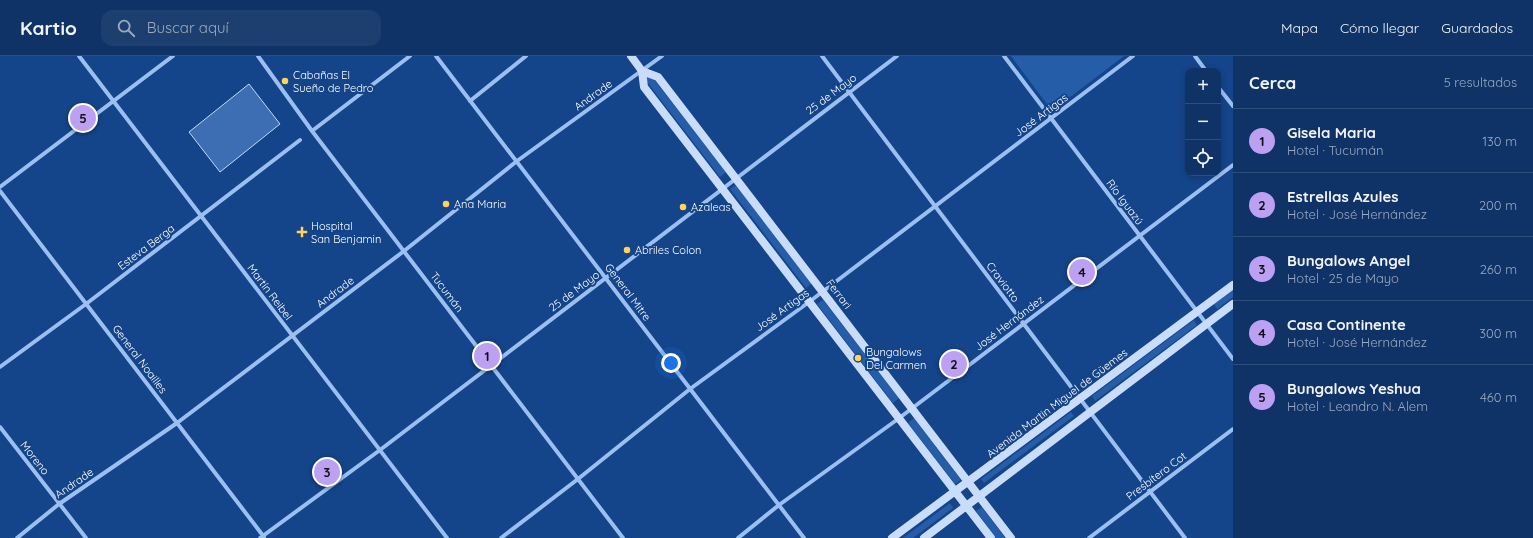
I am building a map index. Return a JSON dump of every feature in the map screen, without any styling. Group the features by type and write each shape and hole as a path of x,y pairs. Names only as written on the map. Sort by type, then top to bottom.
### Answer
{"main road":[{"name":"Ferrari","path":"631,56 642,71 644,87 724,188 898,419 991,538"},
{"name":"Ferrari","path":"642,71 658,77 737,178 1011,538"},
{"name":"Avenida Martin Miguel de Güemes","path":"892,538 969,483 1233,285"},
{"path":"924,538 1233,304"}],"street":[{"name":"Martín Reibel","path":"79,56 447,538"},
{"path":"0,187 173,56"},
{"name":"Tucumán","path":"258,56 312,131 623,538"},
{"path":"312,131 410,56"},
{"name":"General Mitre","path":"436,56 804,538"},
{"path":"470,101 526,56"},
{"name":"Andrade","path":"17,538 59,504 177,423 404,251 517,161 662,56"},
{"name":"Craviotto","path":"822,56 1185,538"},
{"name":"25 de Mayo","path":"263,537 380,450 897,56"},
{"name":"Río Iguazú","path":"1004,56 1233,359"},
{"name":"José Artigas","path":"501,538 578,479 690,389 809,302 1133,56"},
{"path":"1195,56 1204,68"},
{"path":"1221,91 1233,106"},
{"name":"Esteva Berga","path":"0,367 86,304 300,140"},
{"name":"José Hernández","path":"738,538 779,505 898,419 1233,165"},
{"name":"General Noailles","path":"0,191 263,537"},
{"name":"Moreno","path":"0,426 86,538"},
{"name":"Presbítero Cot","path":"1089,538 1233,429"}],"shaded area":[{"path":"1011,56 1124,56 1052,111"},
{"path":"650,74 726,172 720,177 644,78"},
{"path":"736,185 812,283 806,288 730,189"},
{"path":"1233,290 1233,297 1217,309 1214,304"},
{"path":"823,300 899,398 893,403 817,304"},
{"path":"1194,320 1197,325 1095,401 1092,396"},
{"path":"1071,412 1074,416 984,483 981,479"},
{"path":"914,418 961,480 955,484 908,423"},
{"path":"950,503 953,508 913,538 903,538"},
{"path":"982,507 1005,538 996,538 976,511"}],"building":[{"path":"249,84 280,124 220,172 189,132"}],"place":[{"name":"Cabañas El Sueño de Pedro","path":"285,81"},
{"name":"Bungalows Yeshua","path":"83,118"},
{"name":"Ana Maria","path":"446,204"},
{"name":"Azaleas","path":"683,207"},
{"name":"Hospital San Benjamin","path":"302,232"},
{"name":"Abriles Colon","path":"627,250"},
{"name":"Casa Continente","path":"1082,272"},
{"name":"Gisela Maria","path":"487,356"},
{"name":"Bungalows Del Carmen","path":"858,358"},
{"name":"Estrellas Azules","path":"954,364"},
{"name":"Bungalows Angel","path":"327,472"}]}
